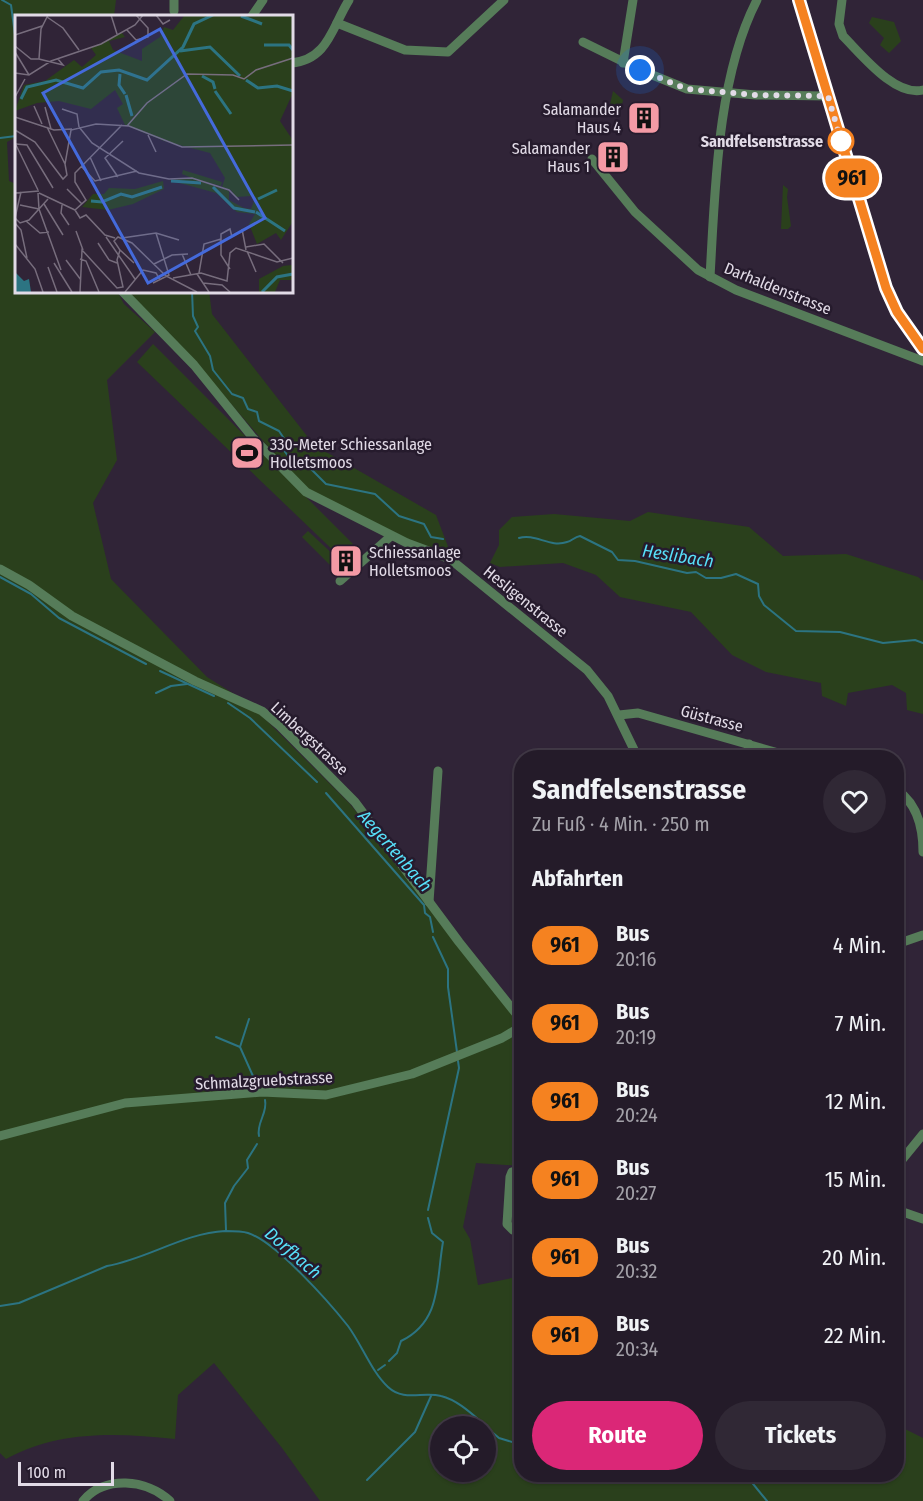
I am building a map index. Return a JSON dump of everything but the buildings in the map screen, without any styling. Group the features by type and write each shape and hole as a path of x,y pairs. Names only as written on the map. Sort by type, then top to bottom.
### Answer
{"street":[{"path":"174,0 174,11"},
{"path":"253,15 263,0"},
{"path":"292,63 310,59 322,51 349,0"},
{"path":"337,23 411,51 448,52 504,0"},
{"path":"623,63 633,0"},
{"path":"710,277 717,169 729,92 748,22 757,0"},
{"path":"799,0 886,288 897,312 923,349"},
{"path":"842,0 839,24 843,36 899,87 912,93 923,90"},
{"path":"583,42 623,63 687,89 828,96"},
{"name":"Darhaldenstrasse","path":"592,159 635,212 687,262 710,277 736,290 923,361"},
{"name":"Hesligenstrasse","path":"123,292 195,365 253,438 306,492 391,536 450,559 587,670 608,696 634,750"},
{"path":"340,581 391,536"},
{"name":"Limbergstrasse","path":"0,569 29,585 72,616 185,676 262,711 280,726 355,802 514,1011"},
{"name":"Güstrasse","path":"619,715 638,713 769,750"},
{"path":"748,750 749,744"},
{"path":"429,902 438,771"},
{"path":"904,795 920,819 923,852"},
{"path":"904,942 923,935"},
{"name":"Schmalzgruebstrasse","path":"0,1136 124,1102 262,1092 307,1096 326,1095 412,1074 502,1038 514,1031"},
{"path":"904,1157 923,1134"},
{"path":"514,1172 510,1178 507,1224 514,1230"},
{"path":"904,1212 923,1219"},
{"path":"83,1501 101,1488 122,1482 143,1486 170,1501"}],"green space":[{"path":"0,0 116,0 114,15 15,15 15,138 7,142 9,181 15,184 15,292 118,292 124,304 155,332 107,380 117,460 93,503 111,579 207,677 250,704 350,804 514,1011 514,1028 499,1042 514,1035 514,1165 476,1163 463,1227 470,1239 478,1285 514,1278 514,1482 904,1482 904,1428 923,1438 923,1501 320,1501 282,1448 214,1363 178,1395 175,1439 89,1436 67,1438 26,1450 6,1459 0,1453"},
{"path":"872,17 894,22 901,41 889,53 880,45 884,38 869,23"},
{"path":"613,91 623,100 621,109 609,109"},
{"path":"783,185 788,189 791,226 788,229 781,229"},
{"path":"128,292 209,292 212,314 314,445 436,515 452,557 404,539 304,488 177,342"},
{"name":"330-Meter Schiessanlage Holletsmoos","path":"153,344 353,544 340,557 137,362"},
{"path":"648,512 749,527 783,556 846,554 918,577 923,581 923,714 907,710 906,693 892,685 848,693 846,706 822,696 821,683 766,672 732,655 691,612 620,597 596,575 563,563 500,567 490,563 499,545 499,530 512,517 554,514 630,521"},
{"path":"308,531 338,559 331,566 302,537"}],"waterway":[{"name":"Heslibach","path":"2,0 11,5 15,35"},
{"path":"0,138 15,136"},
{"name":"Heslibach","path":"192,292 193,316 198,327 195,331 210,356 213,370 232,394 243,398 248,409 257,412 259,421 279,431 285,440 283,449 288,456 305,463 326,484 375,494 399,516 424,524 431,537 443,539"},
{"name":"Heslibach","path":"519,538 531,537 561,543 580,536 612,552 618,560 635,561 687,573 696,572 706,578 721,578 736,574 758,584 759,596 764,605 796,631 840,632 883,643 915,640 923,643"},
{"path":"0,577 31,594 59,618 146,664"},
{"path":"160,671 214,696"},
{"path":"156,693 171,686 187,684"},
{"name":"Aegertenbach","path":"228,703 250,718 317,782"},
{"name":"Aegertenbach","path":"326,793 424,905 425,913 430,917 433,932"},
{"name":"Aegertenbach","path":"433,937 448,969 448,987 457,1052"},
{"path":"249,1019 240,1047 257,1085"},
{"path":"216,1037 240,1047"},
{"name":"Aegertenbach","path":"428,1210 459,1068 458,1061"},
{"path":"259,1136 265,1100"},
{"path":"226,1230 225,1203 234,1186 248,1168 247,1160 257,1144"},
{"name":"Aegertenbach","path":"389,1361 397,1353 401,1341 424,1323 435,1299 443,1242 432,1233 428,1218"},
{"name":"Dorfbach","path":"0,1306 19,1303 107,1266 137,1258 195,1236 225,1231 246,1232 273,1248 315,1288 348,1326 388,1387 400,1394 434,1395 447,1398 474,1416"},
{"name":"Aegertenbach","path":"378,1370 385,1365"},
{"path":"367,1480 415,1432 431,1396"},
{"name":"Dorfbach","path":"496,1435 514,1443"},
{"name":"Dorfbach","path":"752,1482 767,1501"}],"bus line":[{"name":"961","path":"799,0 886,288 897,312 923,349"}],"place":[{"name":"Salamander Haus 4","path":"644,118"},
{"name":"Sandfelsenstrasse","path":"841,141"},
{"name":"Salamander Haus 1","path":"613,157"},
{"name":"330-Meter Schiessanlage Holletsmoos","path":"247,453"},
{"name":"Schiessanlage Holletsmoos","path":"346,561"}],"route":[{"path":"640,70 687,89 756,95 828,96 841,141"}]}
